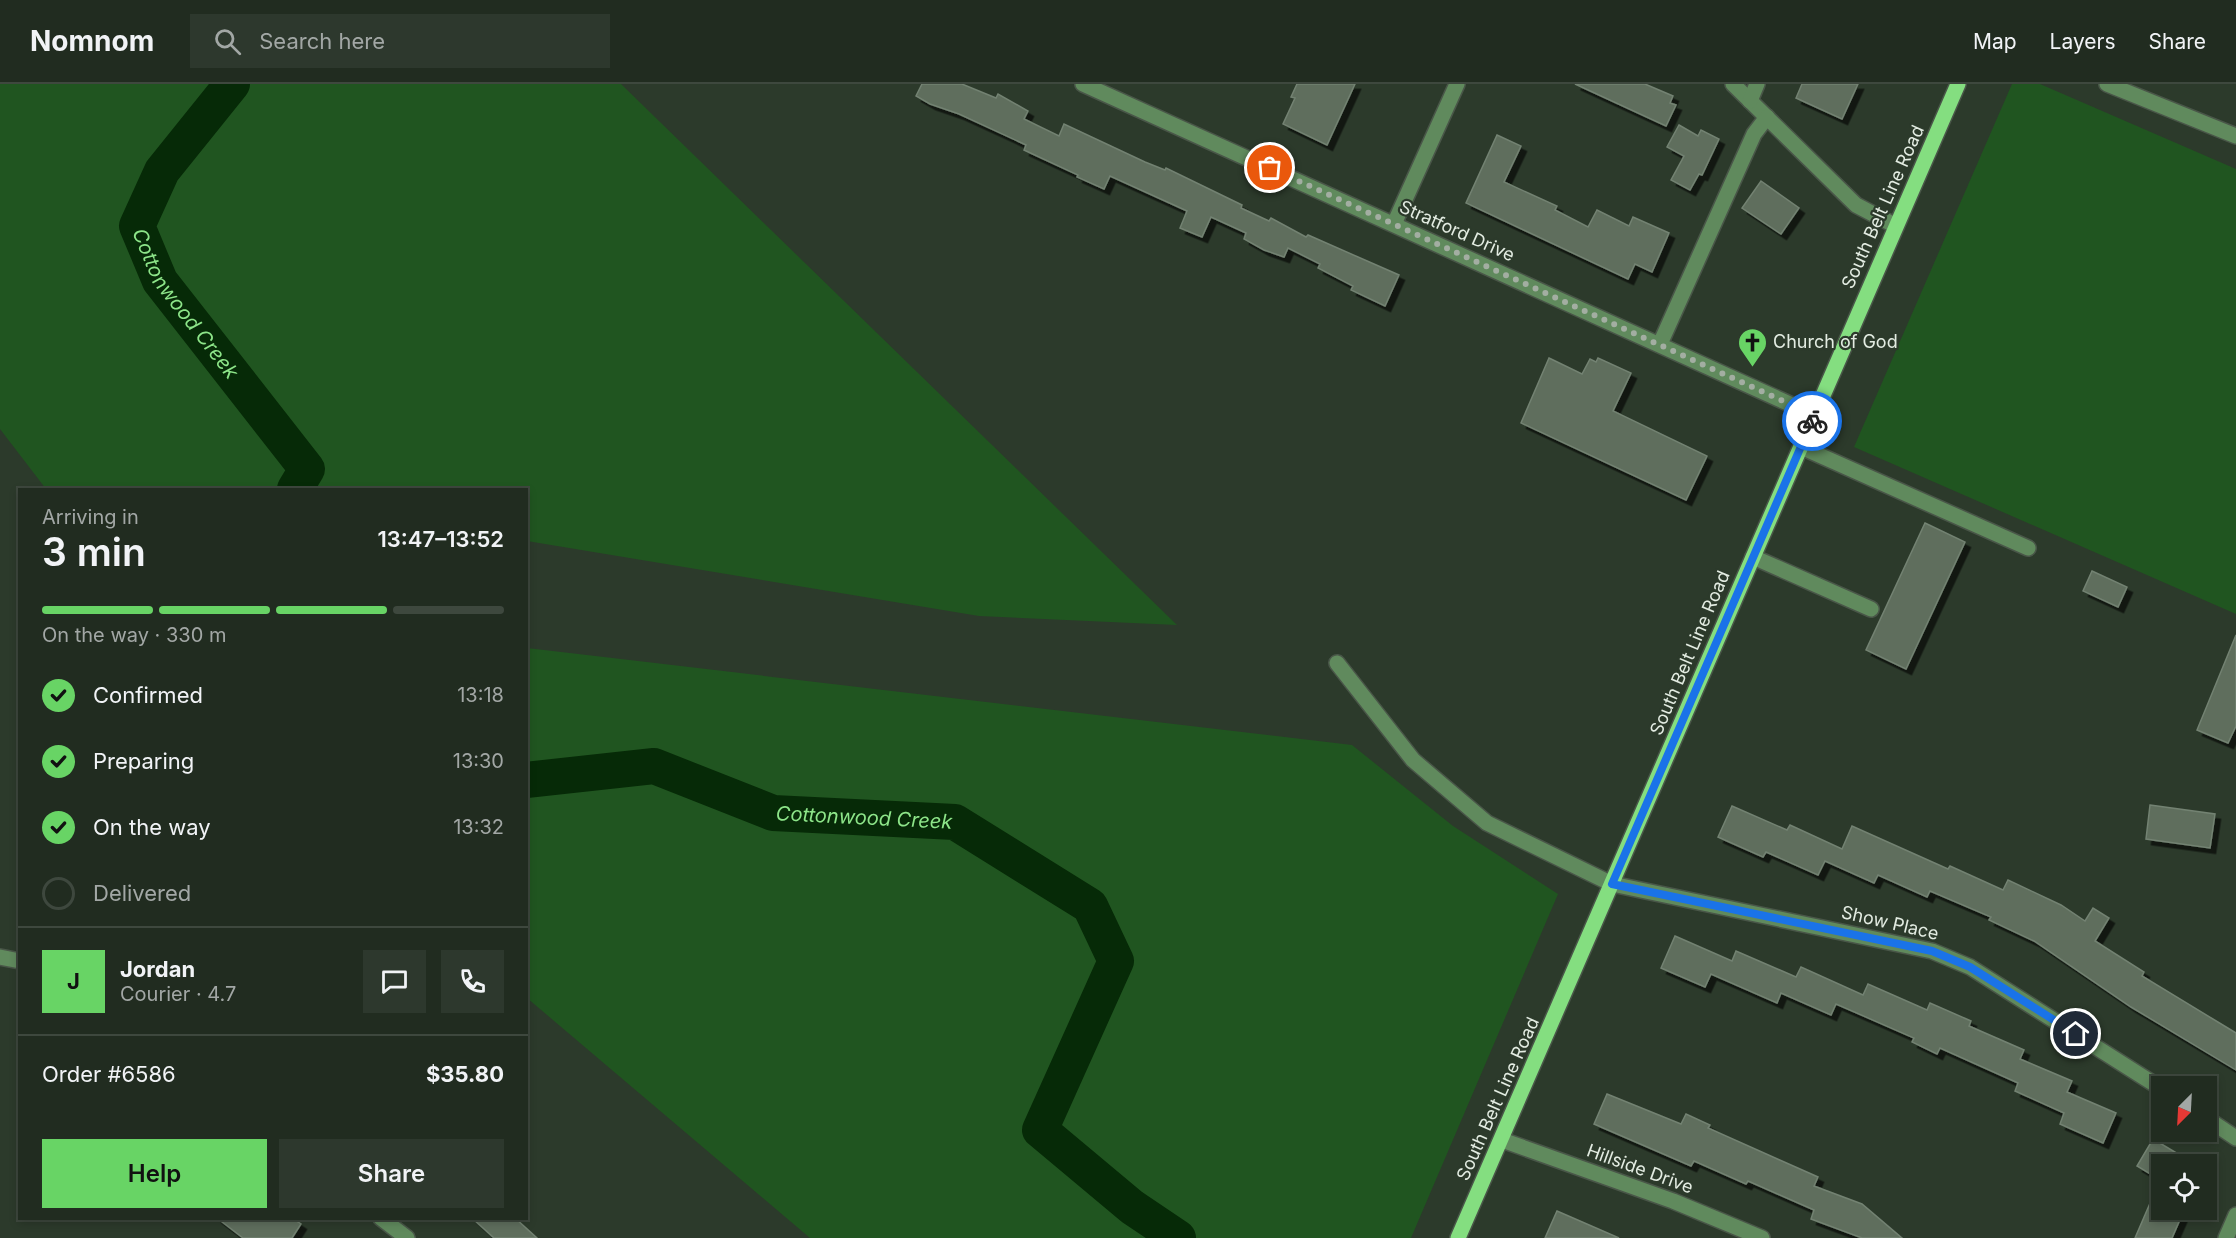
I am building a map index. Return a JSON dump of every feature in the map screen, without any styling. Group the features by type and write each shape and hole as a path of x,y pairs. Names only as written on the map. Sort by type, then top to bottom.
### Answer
{"main road":[{"name":"South Belt Line Road","path":"1458,1238 1958,84"}],"street":[{"name":"Stratford Drive","path":"1083,84 1814,415"},
{"path":"1394,224 1457,84"},
{"path":"1733,84 1856,205 1896,226"},
{"path":"1750,101 1757,84"},
{"path":"2107,84 2236,136"},
{"path":"1660,344 1754,134 1767,117"},
{"path":"1801,447 2028,548"},
{"path":"1753,557 1871,609"},
{"name":"Show Place","path":"1337,663 1413,760 1487,823 1612,884 1932,951 1970,967 2151,1082"},
{"path":"0,957 18,961"},
{"path":"2217,1126 2236,1138"},
{"name":"Hillside Drive","path":"1502,1140 1673,1201 1762,1238"},
{"path":"2226,1238 2236,1215"},
{"path":"384,1220 407,1238"}],"green space":[{"path":"0,84 621,84 1177,625 979,616 528,541 528,488 45,488 0,429"},
{"path":"2012,84 2040,84 2236,169 2236,614 1854,447"},
{"path":"528,648 1352,745 1453,826 1558,894 1411,1238 810,1238 528,999"}],"building":[{"path":"922,84 962,84 996,98 998,94 1028,111 1024,119 1059,136 1064,124 1145,162 1165,170 1166,168 1242,205 1241,208 1269,221 1271,218 1306,237 1308,235 1399,275 1385,306 1351,290 1353,286 1318,268 1320,264 1288,248 1284,257 1264,250 1244,239 1246,233 1211,217 1202,237 1180,228 1187,211 1110,176 1104,189 1077,177 1078,175 1024,150 1026,145 916,96"},
{"path":"1297,84 1355,84 1327,145 1283,124 1295,98 1291,97"},
{"path":"1575,84 1645,84 1673,96 1670,103 1676,105 1666,126"},
{"path":"1802,84 1858,84 1842,119 1796,98"},
{"path":"1679,125 1698,136 1701,130 1719,139 1702,175 1699,174 1690,190 1671,180 1684,156 1667,147"},
{"path":"1497,135 1521,146 1504,182 1557,206 1555,210 1588,227 1597,210 1629,226 1633,217 1669,233 1652,272 1635,264 1628,279 1466,203"},
{"path":"1761,181 1799,208 1781,234 1742,208"},
{"path":"1549,358 1582,374 1590,359 1596,362 1598,358 1631,373 1613,411 1707,456 1686,500 1521,423"},
{"path":"1925,523 1965,542 1906,669 1866,650"},
{"path":"2092,571 2127,587 2118,607 2083,591"},
{"path":"2236,635 2236,726 2228,743 2197,730"},
{"path":"2150,805 2215,814 2210,848 2146,839"},
{"path":"1732,806 1787,830 1790,825 1842,849 1852,826 1948,869 1950,866 2003,890 2008,880 2061,905 2085,921 2093,908 2109,918 2095,941 2144,972 2142,976 2236,1033 2236,1070 2131,1007 2034,941 1989,920 1991,917 1930,891 1927,897 1878,875 1874,883 1825,861 1818,875 1766,852 1763,857 1718,837"},
{"path":"1675,936 1732,961 1736,951 1796,977 1801,967 1863,995 1868,984 1927,1010 1930,1003 1971,1021 1969,1026 2024,1050 2020,1059 2072,1081 2067,1092 2116,1113 2103,1143 2060,1124 2064,1113 2015,1091 2018,1083 1940,1048 1937,1054 1912,1042 1914,1038 1836,1004 1831,1015 1781,993 1777,1003 1711,974 1705,987 1661,968"},
{"path":"1607,1094 1681,1124 1686,1114 1710,1125 1708,1128 1818,1177 1814,1186 1862,1204 1902,1238 1862,1238 1811,1219 1814,1210 1748,1181 1746,1184 1694,1161 1691,1166 1594,1124"},
{"path":"2151,1142 2158,1142 2178,1154 2151,1154 2151,1174 2137,1166"},
{"path":"2151,1201 2151,1220 2180,1220 2172,1238 2135,1238"},
{"path":"1557,1211 1619,1238 1545,1238"},
{"path":"220,1220 295,1220 301,1224 292,1238 243,1238"},
{"path":"474,1220 517,1220 537,1238 494,1238"}],"waterway":[{"name":"Cottonwood Creek","path":"232,84 162,171 137,226 160,281 307,469 296,488"},
{"name":"Cottonwood Creek","path":"528,780 654,766 773,813 955,822 1090,906 1116,961 1040,1130 1132,1207 1178,1238"}],"way so far":[{"path":"1270,168 1814,415 1812,421"}],"place":[{"name":"Church of God","path":"1752,368"}],"route":[{"path":"1812,421 1612,884 1932,951 1970,967 2076,1034"}]}
